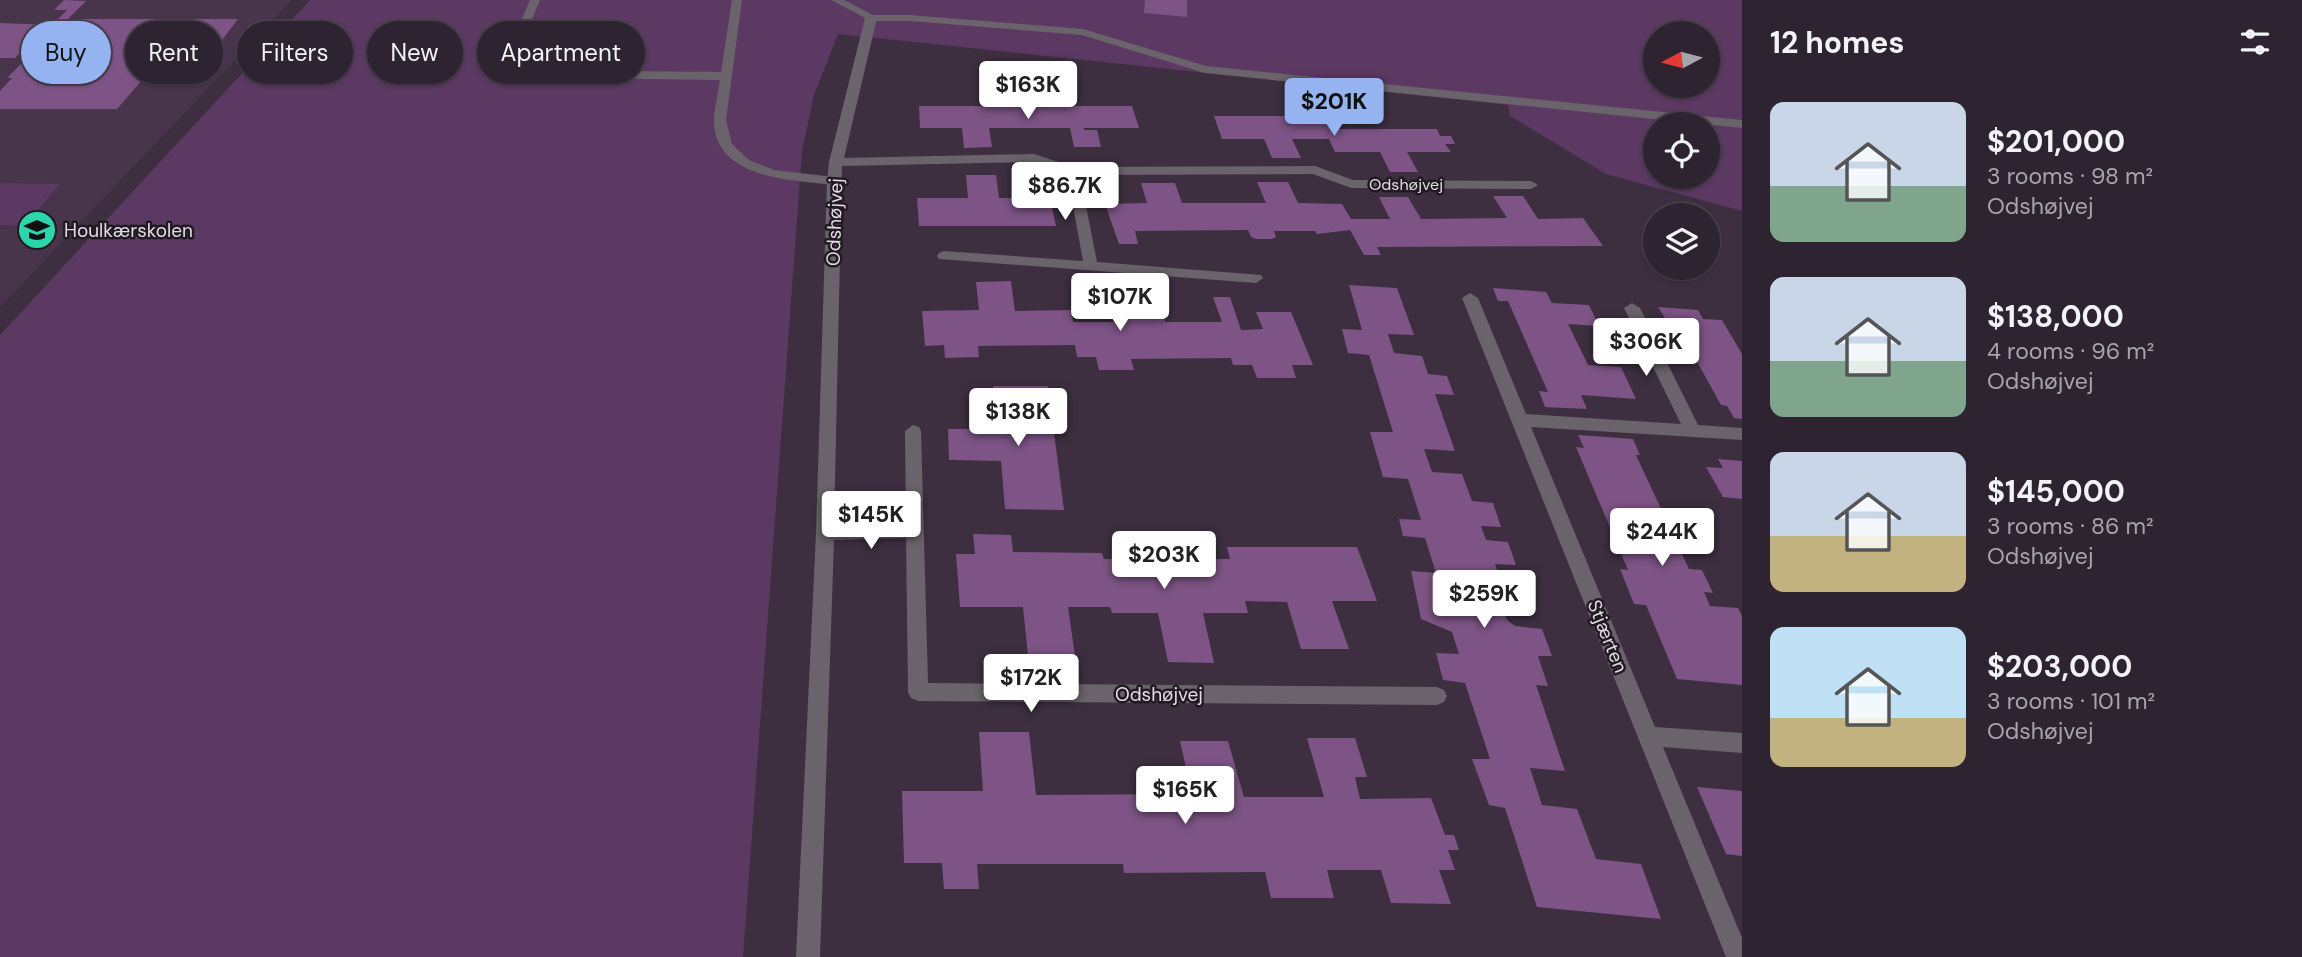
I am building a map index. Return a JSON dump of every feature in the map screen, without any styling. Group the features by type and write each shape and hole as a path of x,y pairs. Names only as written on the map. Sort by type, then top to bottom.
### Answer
{"street":[{"path":"535,0 504,74 726,76"},
{"path":"737,0 720,120 726,145 744,163 792,178 834,181"},
{"path":"836,0 872,18 909,18 1083,32 1205,69 1742,124"},
{"name":"Odshøjvej","path":"808,957 825,533 834,181 836,162 872,18"},
{"name":"Odshøjvej","path":"836,162 1034,158 1073,172 1315,170 1351,184 1531,185"},
{"path":"1073,172 1091,267"},
{"path":"944,256 1256,278"},
{"name":"Stjærten","path":"1470,298 1738,957"},
{"path":"1632,309 1693,430"},
{"path":"1520,420 1742,434"},
{"name":"Odshøjvej","path":"912,432 918,692 1437,696"},
{"path":"825,533 915,530"},
{"path":"1648,736 1742,743"}],"shaded area":[{"name":"Houlkærskolen","path":"0,0 292,0 272,21 237,21 237,58 223,73 223,21 125,21 125,84 212,84 0,307"},
{"path":"310,0 1742,0 1742,211 1661,189 1720,189 1720,112 1643,112 1643,184 1606,174 1510,116 1508,105 838,34 814,95 802,151 743,957 0,957 0,335 237,79 237,84 353,84 353,21 291,21"},
{"path":"0,183 60,184 24,226 0,225"}],"building":[{"path":"64,0 86,1 68,19 238,19 223,39 223,21 125,21 125,84 139,84 117,109 0,109 0,91 12,78 7,78 21,64 21,84 111,84 111,21 56,21 67,10 54,10"},
{"path":"1145,0 1187,0 1187,17 1144,13"},
{"path":"0,23 21,24 21,52 15,58 0,58"},
{"path":"919,106 1132,106 1139,128 1084,128 1097,130 1101,147 1074,147 1070,128 989,128 992,147 964,148 962,128 920,128"},
{"path":"1214,116 1324,116 1330,129 1437,129 1440,136 1451,136 1455,144 1445,144 1451,152 1407,152 1418,172 1390,172 1380,152 1335,152 1329,139 1292,139 1301,158 1272,158 1264,139 1222,139"},
{"path":"966,175 996,175 999,198 1050,198 1056,226 919,226 917,198 968,198"},
{"path":"1257,182 1288,182 1298,203 1342,204 1351,219 1390,219 1379,197 1408,197 1421,219 1507,218 1493,196 1523,196 1538,219 1583,218 1603,246 1377,247 1381,255 1364,255 1350,230 1317,234 1315,231 1274,231 1276,237 1272,239 1256,239 1251,237 1248,230 1135,231 1138,244 1119,244 1105,204 1147,203 1141,183 1175,183 1182,203 1266,203"},
{"path":"1011,281 1015,311 1071,310 1073,322 1126,322 1119,292 1156,292 1165,322 1222,322 1213,297 1230,297 1241,330 1263,329 1256,312 1291,312 1313,365 1292,365 1296,378 1257,378 1252,365 1233,365 1231,358 1131,359 1134,370 1099,370 1096,357 1077,357 1075,345 978,346 979,357 945,358 944,345 925,346 922,311 979,310 976,282"},
{"path":"1349,285 1397,288 1414,335 1388,334 1394,353 1422,356 1428,374 1447,376 1454,395 1435,394 1455,451 1424,449 1432,472 1462,474 1472,501 1493,503 1501,527 1481,526 1486,540 1508,542 1516,565 1495,564 1504,593 1498,593 1507,620 1515,626 1542,629 1552,656 1538,656 1548,686 1536,685 1565,771 1530,768 1542,805 1577,809 1596,859 1641,864 1661,919 1537,907 1505,808 1489,805 1472,759 1490,759 1465,683 1443,680 1436,653 1459,654 1452,632 1421,619 1411,571 1436,573 1425,538 1403,536 1399,519 1421,520 1408,479 1383,477 1370,432 1393,432 1369,355 1348,353 1342,329 1362,330"},
{"path":"1493,288 1546,292 1552,303 1589,305 1599,326 1568,324 1588,365 1621,367 1636,399 1581,395 1587,409 1545,407 1539,391 1548,392 1508,301 1498,301"},
{"path":"1658,307 1698,310 1703,319 1722,320 1742,354 1742,419 1734,418 1727,406 1721,405 1673,318 1665,318"},
{"path":"993,386 1048,386 1064,510 1005,509 1001,461 949,460 948,429 996,429"},
{"path":"1578,435 1633,439 1640,455 1636,455 1689,569 1702,570 1713,593 1704,592 1710,606 1738,608 1742,616 1742,685 1677,679 1646,605 1634,604 1620,569 1628,570 1576,447 1584,448"},
{"path":"1718,459 1742,461 1742,499 1723,497 1706,467 1723,468"},
{"path":"973,534 1011,535 1013,552 1102,553 1104,559 1230,559 1227,547 1357,547 1377,601 1332,601 1349,649 1301,649 1287,602 1245,601 1248,613 1203,613 1214,663 1168,662 1158,613 1112,613 1110,607 1068,607 1075,656 1028,656 1023,607 960,607 956,554 975,554"},
{"path":"979,732 1029,732 1036,795 1192,794 1180,741 1228,741 1244,797 1324,797 1307,738 1355,738 1367,777 1355,777 1360,799 1431,798 1445,835 1454,835 1459,850 1448,850 1455,870 1439,870 1451,904 1391,903 1381,870 1327,870 1334,898 1271,898 1265,872 1124,873 1123,864 977,864 979,889 944,889 942,863 904,863 902,791 983,791"},
{"path":"1697,787 1742,791 1742,856 1726,854"}],"place":[{"name":"Houlkærskolen","path":"37,230"}]}
